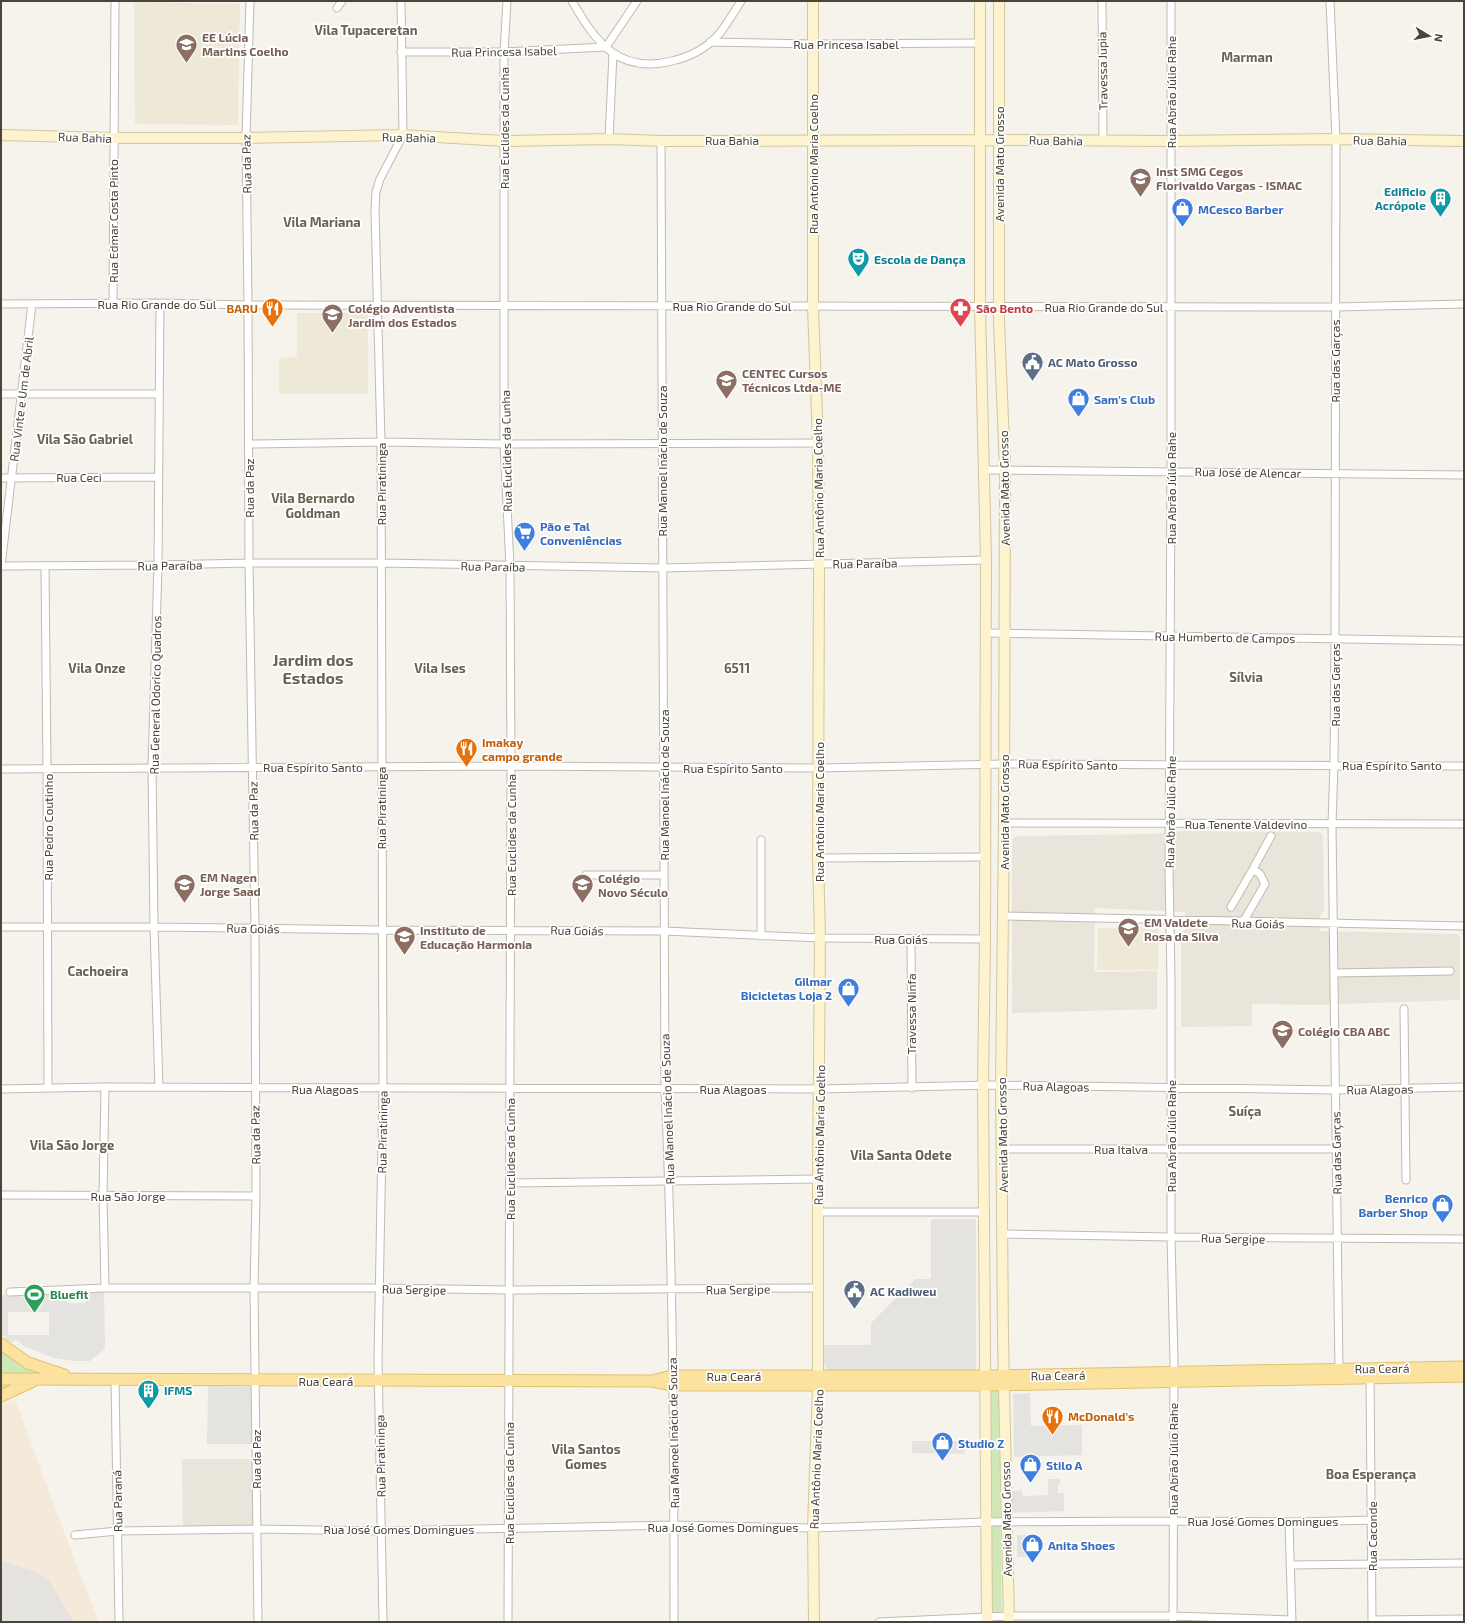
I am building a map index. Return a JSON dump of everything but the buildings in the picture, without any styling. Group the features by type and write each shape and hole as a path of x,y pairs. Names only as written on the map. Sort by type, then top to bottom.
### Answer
{"main road":[{"name":"Rua Antônio Maria Coelho","path":"813,1 813,307 818,443 818,858 820,938 818,1381 813,1528 814,1622"},
{"name":"Avenida Mato Grosso","path":"980,1 980,307 986,560 983,1086 987,1620"},
{"name":"Avenida Mato Grosso","path":"999,1 999,307 1005,470 1004,823 1001,1085 1003,1338 1009,1619"},
{"name":"Rua Bahia","path":"1,135 114,138 246,138 404,135 504,141 609,139 661,141 1171,141 1336,139 1464,141"},
{"path":"985,928 993,929 1003,921"},
{"path":"985,940 994,941 1003,950"},
{"path":"984,1154 992,1150 1002,1149"},
{"path":"985,1323 991,1335 1003,1338"},
{"path":"1,1344 28,1363 73,1378"},
{"name":"Rua Ceará","path":"1,1379 73,1378 256,1381 985,1381 1339,1374 1464,1367"},
{"name":"Rua Ceará","path":"1370,1373 1464,1376"},
{"path":"1,1396 36,1379"}],"street":[{"name":"Rua Edmar Costa Pinto","path":"113,303 115,1"},
{"name":"Rua da Paz","path":"250,1 246,138 249,563 255,928 256,1196 254,1289 258,1622"},
{"path":"337,8 342,1"},
{"path":"401,1 404,135"},
{"name":"Rua Euclides da Cunha","path":"507,1 504,52 504,444 510,566 511,766 511,1183 509,1290 508,1622"},
{"path":"572,1 584,22 613,54 628,62 642,64 657,64 687,57 710,42 719,33 741,1"},
{"path":"606,47 637,1"},
{"name":"Travessa Jupia","path":"1102,1 1103,141"},
{"name":"Rua Abrão Júlio Rahe","path":"1171,1 1170,921 1171,1237 1174,1377 1173,1619"},
{"name":"Rua das Garças","path":"1330,1 1336,139 1335,638 1332,824 1339,1374"},
{"name":"Rua Princesa Isabel","path":"710,42 813,44 981,43"},
{"name":"Rua Princesa Isabel","path":"401,52 504,52 606,47"},
{"path":"609,139 613,54"},
{"name":"Rua Piratininga","path":"383,1622 378,1360 383,1089 381,442 376,305 375,210 376,192 380,179 404,135"},
{"name":"Rua Manoel Inácio de Souza","path":"661,141 665,1088 669,1181 673,1380 674,1622"},
{"name":"Rua Rio Grande do Sul","path":"1,304 160,303 248,305 504,306 1335,307 1464,304"},
{"name":"Rua General Odorico Quadros","path":"159,1088 154,927 152,767 158,566 160,303"},
{"name":"Rua Vinte e Um de Abril","path":"1,566 32,304"},
{"path":"1,394 159,394"},
{"path":"249,444 381,442 504,444 818,443"},
{"name":"Rua José de Alencar","path":"985,470 1464,475"},
{"name":"Rua Ceci","path":"1,478 158,477"},
{"name":"Rua Paraíba","path":"1,566 158,566 249,563 381,563 663,568 986,560"},
{"name":"Rua Pedro Coutinho","path":"45,566 48,1087"},
{"name":"Rua Humberto de Campos","path":"985,633 1464,641"},
{"name":"Rua Espírito Santo","path":"1,769 511,766 819,768 1003,764 1464,766"},
{"name":"Rua Tenente Valdevino","path":"1004,823 1464,824"},
{"path":"1231,907 1271,836"},
{"path":"761,840 761,936"},
{"path":"818,858 985,857"},
{"path":"1243,922 1265,884 1260,874 1253,869"},
{"path":"586,875 664,875"},
{"name":"Rua Goiás","path":"1003,921 1170,921 1464,926"},
{"name":"Rua Goiás","path":"1,927 48,926 382,930 510,929 664,931 820,938 985,940"},
{"name":"Travessa Ninfa","path":"911,939 912,1088"},
{"path":"1334,973 1450,971"},
{"path":"1404,1009 1406,1180"},
{"name":"Rua Alagoas","path":"1,1089 48,1087 819,1089 1001,1085 1335,1090 1464,1087"},
{"path":"105,1087 103,1196 105,1288"},
{"name":"Rua Italva","path":"1002,1149 1335,1149"},
{"path":"511,1183 818,1179"},
{"name":"Rua São Jorge","path":"1,1195 256,1196"},
{"path":"818,1212 984,1212"},
{"name":"Rua Sergipe","path":"1003,1234 1337,1239 1464,1239"},
{"name":"Rua Sergipe","path":"10,1292 105,1288 671,1290 818,1288"},
{"name":"Rua Caconde","path":"1370,1373 1372,1621"},
{"name":"Rua Paraná","path":"115,1379 119,1622"},
{"name":"Rua José Gomes Domingues","path":"75,1535 118,1531 256,1529 382,1531 674,1525 813,1528 986,1522 1289,1522 1372,1520"},
{"path":"879,1622 1009,1619 1292,1621 1289,1522"},
{"path":"1290,1565 1464,1563"},
{"path":"1372,1621 1464,1619"}],"shaded area":[{"name":"EE Lúcia Martins Coelho","path":"134,2 240,4 238,125 135,124"},
{"name":"Colégio Adventista Jardim dos Estados","path":"297,313 368,313 368,394 279,394 279,358 297,357"},
{"path":"1184,831 1319,832 1323,836 1324,911 1320,916 1320,931 1457,934 1460,938 1460,1000 1323,1005 1252,1004 1252,1026 1181,1027 1181,934 1185,929 1185,912 1095,908 1094,972 1157,971 1157,1009 1012,1013 1012,840 1017,836 1153,834"},
{"name":"EM Valdete Rosa da Silva","path":"1098,928 1159,929 1158,970 1097,970"},
{"path":"931,1219 976,1219 976,1370 828,1371 824,1365 824,1345 871,1345 871,1323 915,1279 931,1279"},
{"path":"104,1290 105,1349 90,1361 73,1361 54,1358 24,1346 15,1339 12,1343 5,1339 5,1336 2,1336 1,1295 67,1293 67,1303 85,1303 85,1291","holes":["8,1312 49,1312 49,1335 8,1335"]},
{"path":"208,1386 251,1387 252,1444 207,1444"},
{"path":"1030,1393 1031,1426 1082,1425 1082,1455 1014,1457 1013,1394"},
{"path":"15,1399 99,1622 1,1622 1,1405"},
{"path":"912,1441 973,1441 973,1450 964,1450 964,1454 912,1453"},
{"path":"182,1459 252,1459 253,1525 183,1528"},
{"path":"1048,1479 1060,1479 1058,1493 1064,1493 1064,1511 1012,1513 1012,1491 1022,1490 1023,1496 1048,1495"},
{"path":"1017,1535 1033,1535 1033,1552 1028,1552 1028,1557 1017,1557"},
{"path":"1,1562 6,1562 40,1574 48,1579 74,1622 1,1622"}],"green space":[{"path":"1,1351 24,1365 40,1373 1,1392"},
{"path":"990,1387 999,1387 1002,1622 992,1622"}],"place":[{"name":"EE Lúcia Martins Coelho","path":"187,64"},
{"name":"Inst SMG Cegos Florivaldo Vargas - ISMAC","path":"1141,198"},
{"name":"Edificio Acrópole","path":"1441,218"},
{"name":"MCesco Barber","path":"1183,228"},
{"name":"Escola de Dança","path":"859,278"},
{"name":"BARU","path":"273,328"},
{"name":"São Bento","path":"961,328"},
{"name":"Colégio Adventista Jardim dos Estados","path":"332,334"},
{"name":"AC Mato Grosso","path":"1032,382"},
{"name":"CENTEC Cursos Técnicos Ltda-ME","path":"727,400"},
{"name":"Sam's Club","path":"1079,418"},
{"name":"Pão e Tal Conveniências","path":"524,552"},
{"name":"Imakay campo grande","path":"467,768"},
{"name":"EM Nagen Jorge Saad","path":"184,904"},
{"name":"Colégio Novo Século","path":"582,904"},
{"name":"EM Valdete Rosa da Silva","path":"1128,948"},
{"name":"Instituto de Educação Harmonia","path":"404,956"},
{"name":"Gilmar Bicicletas Loja 2","path":"848,1008"},
{"name":"Colégio CBA ABC","path":"1282,1050"},
{"name":"Benrico Barber Shop","path":"1443,1224"},
{"name":"AC Kadiweu","path":"855,1310"},
{"name":"Bluefit","path":"34,1314"},
{"name":"IFMS","path":"149,1410"},
{"name":"McDonald's","path":"1053,1436"},
{"name":"Studio Z","path":"942,1462"},
{"name":"Stilo A","path":"1030,1484"},
{"name":"Anita Shoes","path":"1033,1564"}],"district":[{"name":"Vila Tupaceretan","path":"366,30"},
{"name":"Marman","path":"1247,57"},
{"name":"Vila Mariana","path":"322,222"},
{"name":"Vila São Gabriel","path":"85,439"},
{"name":"Vila Bernardo Goldman","path":"313,506"},
{"name":"Vila Onze","path":"97,668"},
{"name":"Jardim dos Estados","path":"313,668"},
{"name":"Vila Ises","path":"440,668"},
{"name":"6511","path":"737,668"},
{"name":"Sílvia","path":"1246,677"},
{"name":"Cachoeira","path":"98,971"},
{"name":"Suíça","path":"1245,1111"},
{"name":"Vila São Jorge","path":"72,1145"},
{"name":"Vila Santa Odete","path":"901,1155"},
{"name":"Vila Santos Gomes","path":"586,1456"},
{"name":"Boa Esperança","path":"1371,1474"}]}
